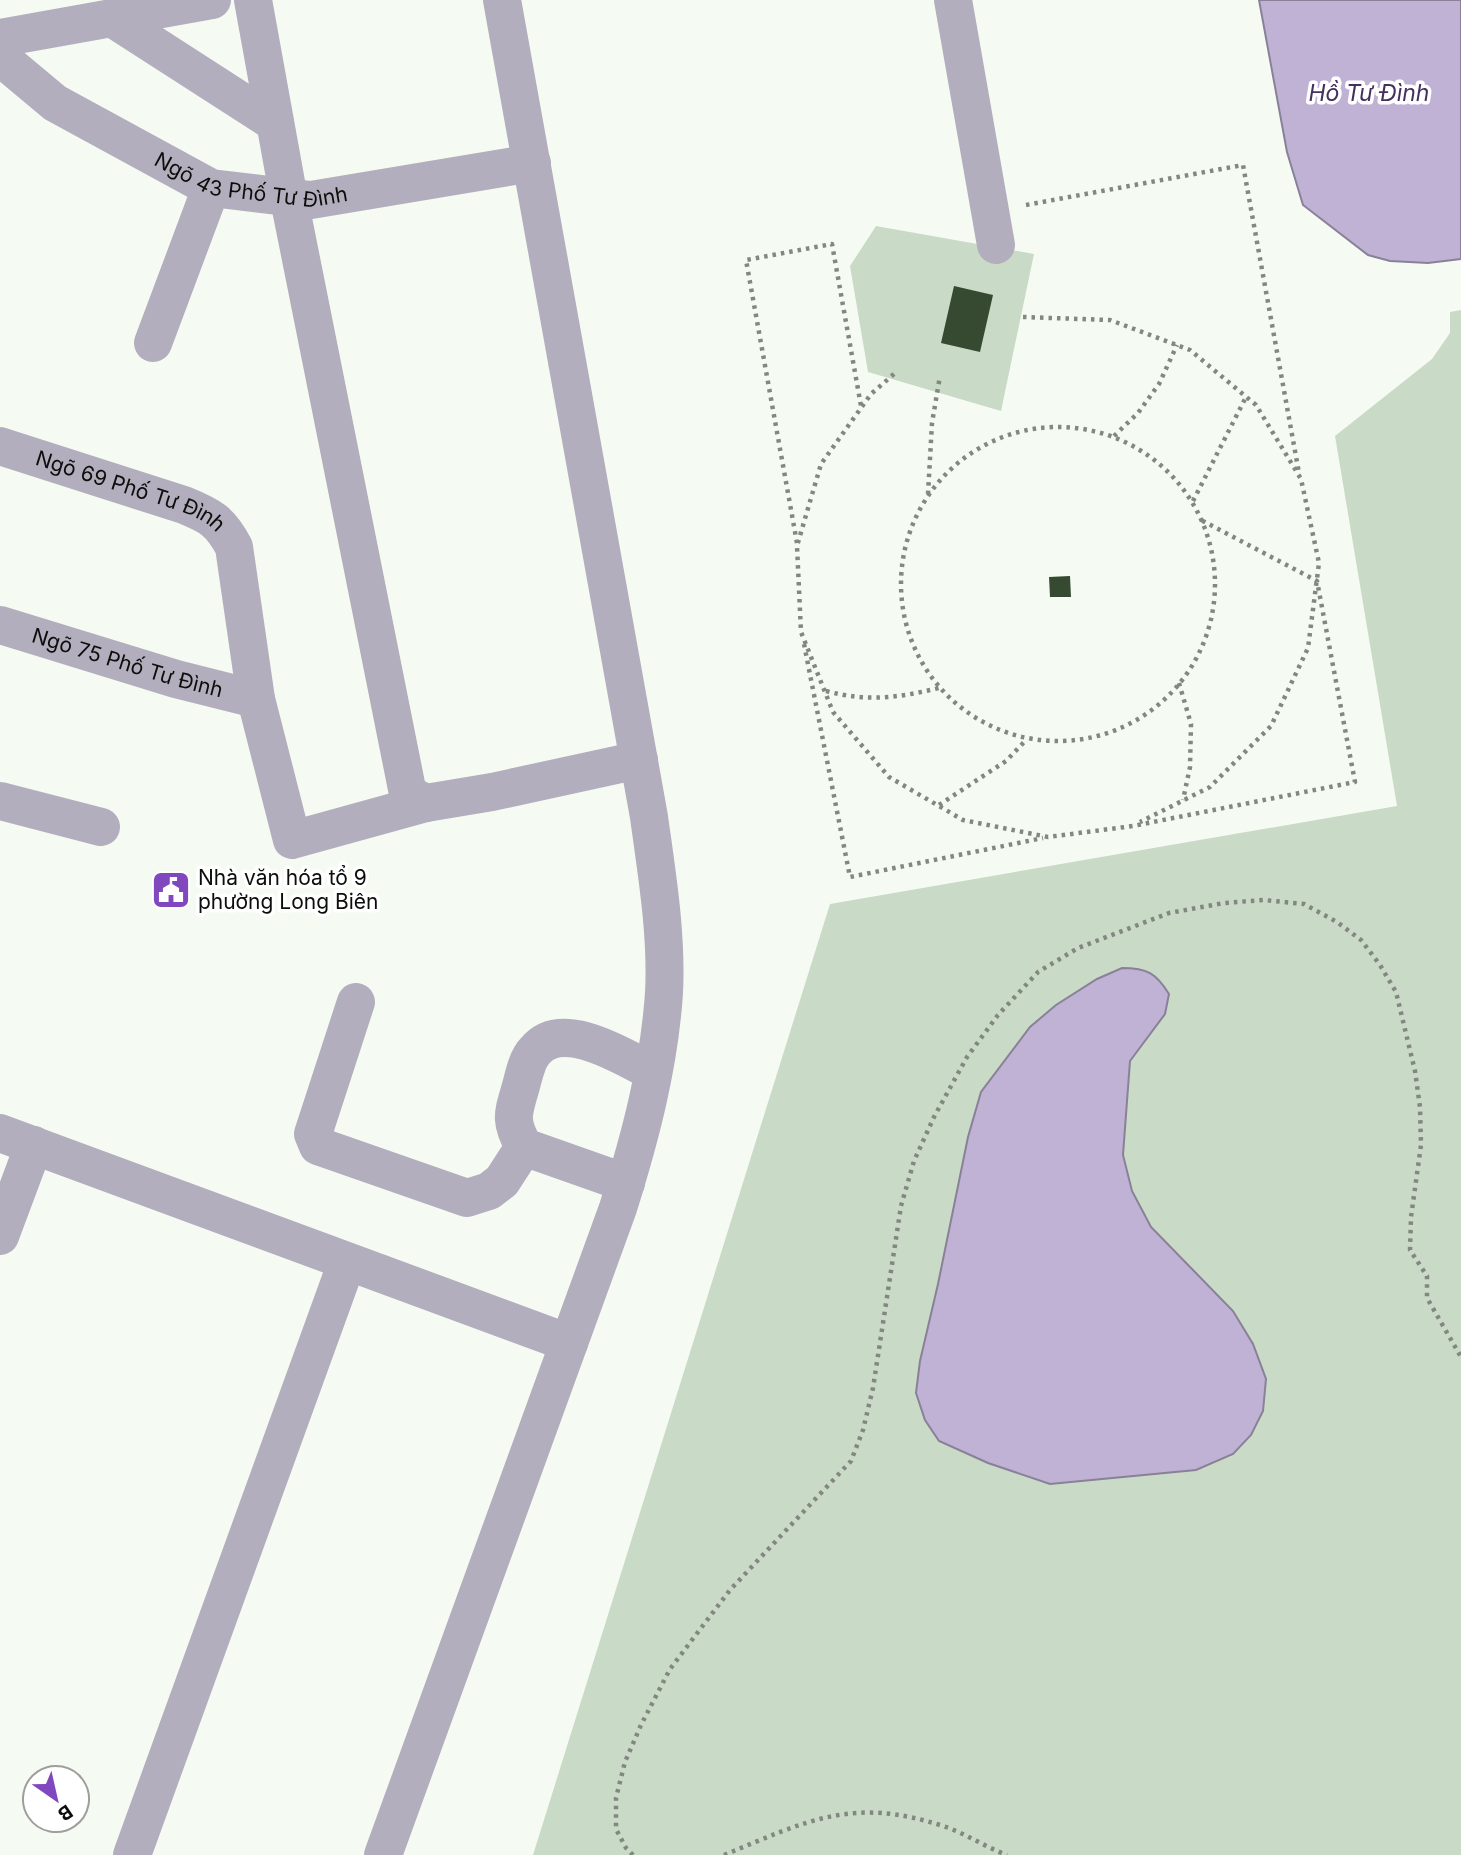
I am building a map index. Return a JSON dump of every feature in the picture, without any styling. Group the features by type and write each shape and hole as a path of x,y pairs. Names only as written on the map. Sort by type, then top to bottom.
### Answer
{"street":[{"path":"0,38 212,0"},
{"path":"253,0 289,199 408,794 426,803 492,792 639,760"},
{"path":"383,1855 626,1184 638,1146 660,1040 664,991 664,947 658,883 639,760 502,0"},
{"path":"953,0 993,228"},
{"path":"112,18 275,123"},
{"name":"Ngõ 43 Phố Tư Đình","path":"0,57 54,103 211,188 312,200 532,163"},
{"path":"153,343 211,188"},
{"name":"Ngõ 69 Phố Tư Đình","path":"0,446 184,505 211,516 225,529 234,547 257,699 292,840 426,803"},
{"name":"Ngõ 75 Phố Tư Đình","path":"0,625 176,679 257,699"},
{"path":"0,801 101,827"},
{"path":"356,1002 313,1134 318,1146 467,1198 489,1191 502,1181 523,1147"},
{"path":"626,1184 523,1147 512,1118 524,1073 535,1050 554,1039 578,1038 602,1045 653,1072"},
{"path":"0,1236 17,1139 569,1343"},
{"path":"132,1855 347,1262"}],"path":[{"path":"993,228 1243,165 1300,477 1319,563 1308,648 1271,726 1210,787 1133,826"},
{"path":"862,407 832,244 746,260 797,546 802,632 850,877 1048,837 1133,826 1355,782 1317,581"},
{"path":"1023,317 1110,320 1190,350 1256,405 1300,477"},
{"path":"1114,436 1138,412 1159,384 1177,345"},
{"path":"797,546 821,464 871,394 894,374"},
{"path":"928,495 932,423 940,376"},
{"path":"1193,500 1246,397"},
{"path":"1063,426 1114,436 1159,462 1193,500 1213,549 1215,601 1201,651 1172,694 1130,725 1080,740 1027,739 979,721 939,688 911,644 901,593 906,542 928,495 965,457 1011,433 1063,426"},
{"path":"1201,520 1317,581"},
{"path":"802,632 833,712 889,777 963,820 1048,837"},
{"path":"1179,683 1191,724 1191,767 1182,801"},
{"path":"825,691 848,697 898,698 939,688"},
{"path":"939,806 1006,761 1027,739"},
{"path":"633,1855 616,1829 616,1798 625,1762 641,1725 670,1669 730,1590 850,1461 863,1430 873,1388 901,1206 914,1161 934,1117 967,1058 998,1015 1038,972 1078,948 1169,913 1224,903 1264,900 1304,904 1337,922 1361,940 1396,992 1415,1071 1420,1107 1420,1145 1411,1217 1410,1250 1427,1276 1427,1298 1461,1357"},
{"path":"724,1855 774,1833 825,1816 880,1811 910,1816 946,1827 1007,1855"}],"green space":[{"path":"876,226 1034,254 1001,411 868,372 850,266"},
{"path":"1461,310 1461,1855 533,1855 830,904 1397,806 1335,436 1432,359 1450,333 1450,312"}],"water":[{"name":"Hồ Tư Đình","path":"1259,0 1461,0 1461,259 1428,263 1390,261 1368,255 1303,205 1287,152"},
{"path":"1122,968 1150,973 1169,994 1165,1014 1130,1061 1123,1155 1132,1191 1151,1227 1233,1311 1253,1344 1266,1379 1263,1411 1251,1435 1233,1454 1196,1470 1050,1484 988,1463 939,1441 925,1420 916,1393 920,1361 968,1137 981,1092 1030,1027 1056,1005 1097,979"}],"building":[{"path":"954,286 993,295 980,352 941,343"},
{"path":"1070,576 1071,597 1050,597 1049,577"}],"place":[{"name":"Nhà văn hóa tổ 9 phường Long Biên","path":"171,890"}]}
